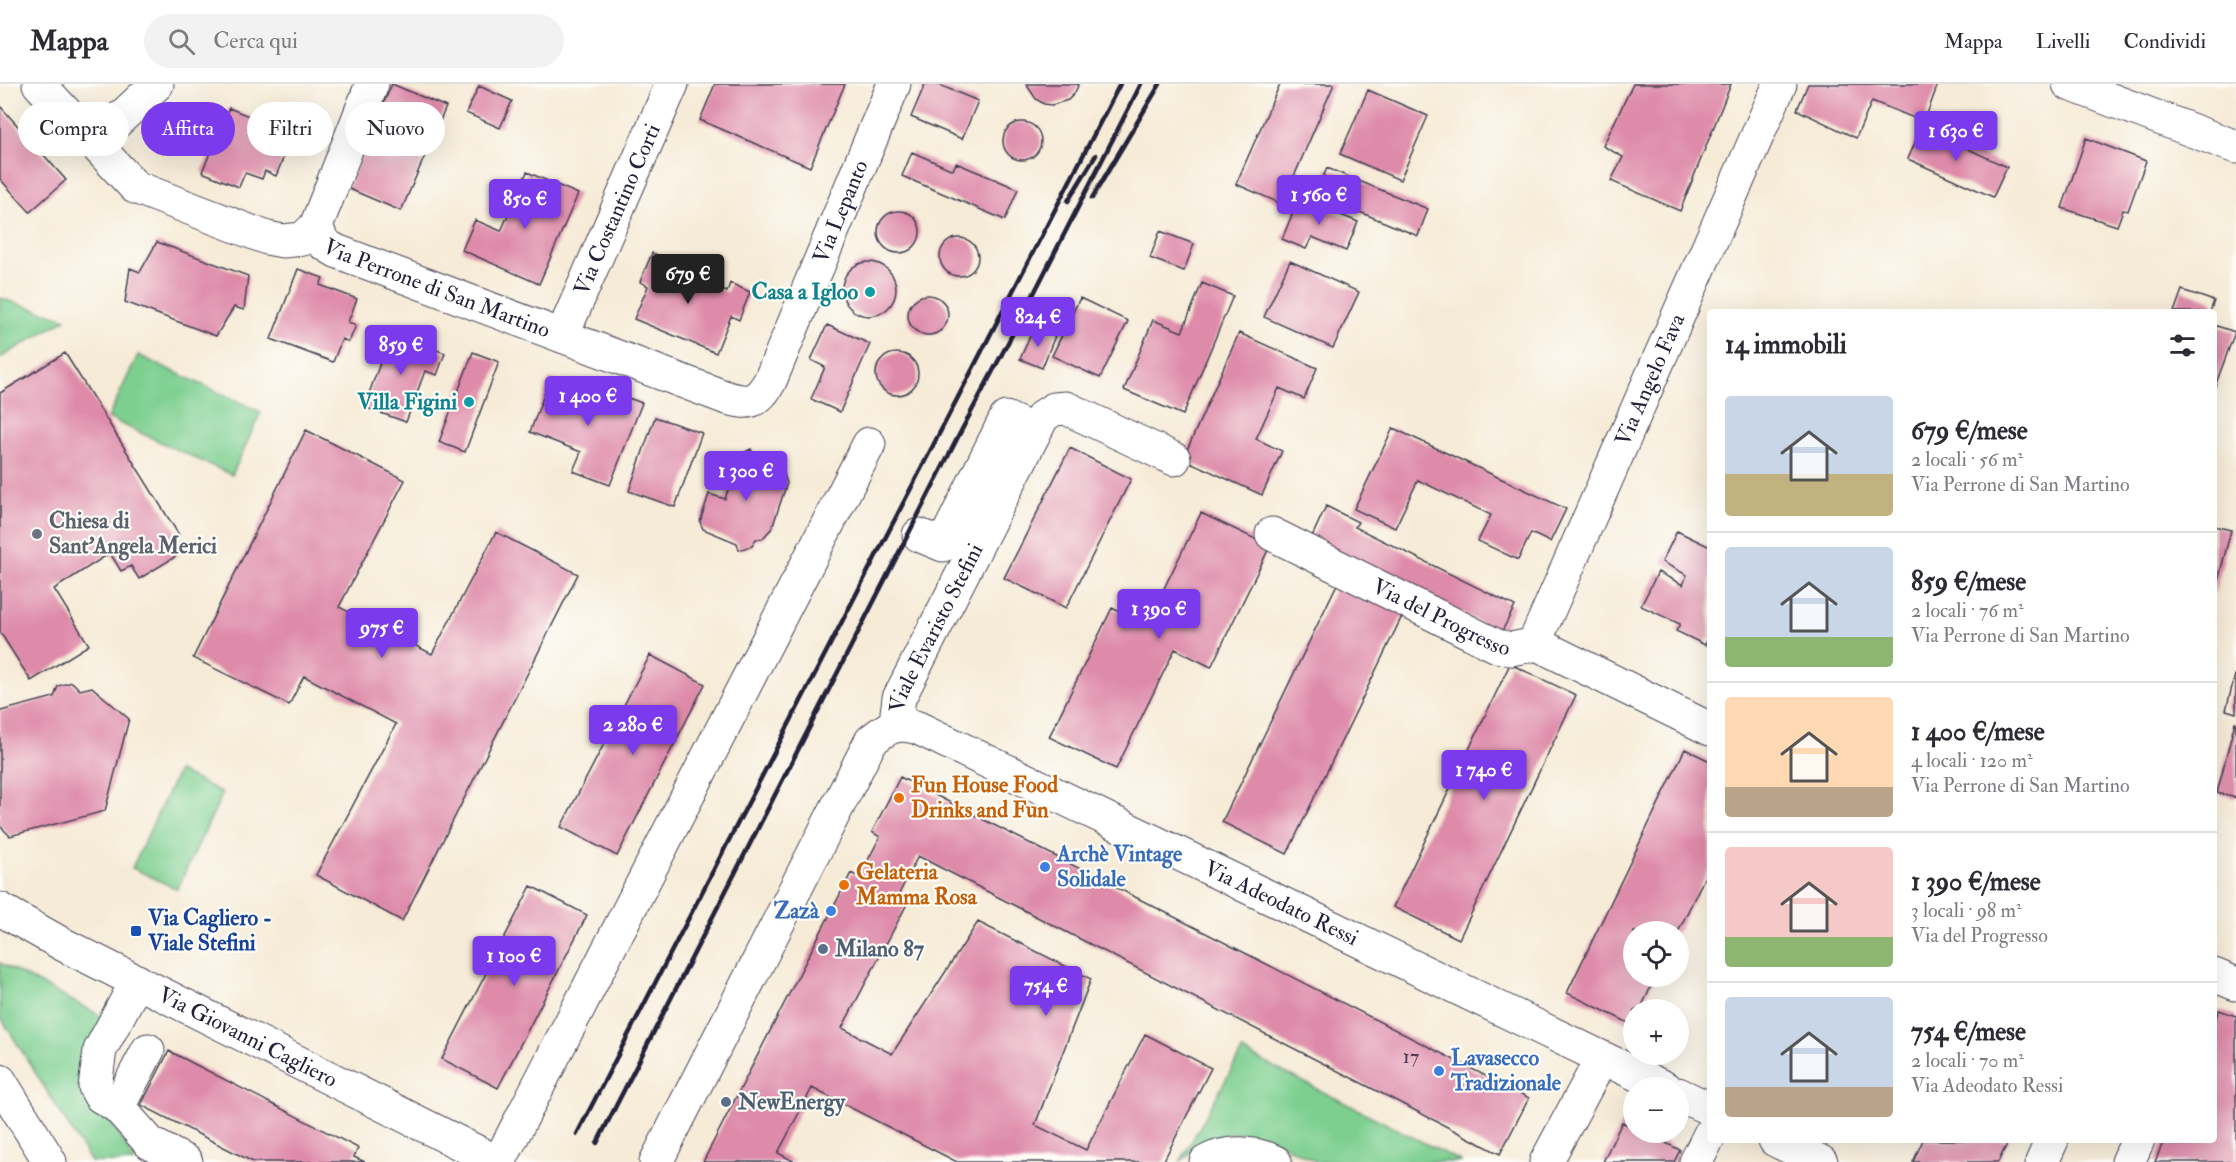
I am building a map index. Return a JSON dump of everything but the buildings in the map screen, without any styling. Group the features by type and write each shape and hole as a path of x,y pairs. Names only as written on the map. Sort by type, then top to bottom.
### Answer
{"street":[{"path":"39,84 56,102"},
{"path":"129,110 157,84"},
{"path":"316,226 372,84"},
{"name":"Via Costantino Corti","path":"562,336 672,84"},
{"name":"Via Lepanto","path":"753,400 763,393 770,381 894,84"},
{"name":"Via Angelo Fava","path":"1537,644 1538,637 1780,84"},
{"path":"2069,84 2236,147"},
{"name":"Via Perrone di San Martino","path":"106,156 135,187 267,238 283,241 303,240 316,226 323,243 336,251 727,398 741,401 753,400"},
{"path":"919,534 943,545 1005,417 1044,420 1066,408 1174,459"},
{"name":"Viale Evaristo Stefini","path":"656,1162 871,741 882,731 898,724 899,698 1044,420"},
{"path":"498,1162 869,444"},
{"name":"Via del Progresso","path":"1272,534 1497,646 1511,649 1537,644 1707,728"},
{"name":"Via Adeodato Ressi","path":"898,724 918,728 1642,1077"},
{"name":"Via Giovanni Cagliero","path":"0,909 62,944 498,1162"},
{"path":"2217,976 2236,984"},
{"path":"137,981 100,1050 95,1088 100,1096 118,1107 150,1143 186,1162"},
{"path":"118,1107 147,1050"},
{"path":"1546,1162 1602,1058"},
{"path":"0,1082 50,1162"},
{"path":"1689,1099 1707,1108"},
{"path":"1696,1162 1707,1140"},
{"path":"2042,1162 2051,1143"},
{"path":"2128,1162 2137,1143"},
{"path":"1784,1150 1821,1162"},
{"path":"1206,1162 1233,1153 1265,1157 1275,1162"}],"green space":[{"path":"0,298 66,319 0,358"},
{"path":"138,355 261,412 232,475 108,418"},
{"path":"178,771 223,793 177,889 132,868"},
{"path":"0,963 103,1017 80,1092 84,1101 113,1125 135,1162 91,1162 0,1016"},
{"path":"1242,1051 1462,1162 1317,1162 1262,1134 1230,1133 1200,1144 1180,1162"}],"railway":[{"path":"577,1134 1120,84"},
{"path":"597,1143 1141,84"},
{"path":"1092,198 1160,84"},
{"path":"1068,201 1096,155"}],"place":[{"name":"Casa a Igloo","path":"870,292"},
{"name":"Villa Figini","path":"469,402"},
{"name":"Chiesa di Sant’Angela Merici","path":"37,534"},
{"name":"Fun House Food Drinks and Fun","path":"899,798"},
{"name":"Archè Vintage Solidale","path":"1045,867"},
{"name":"Gelateria Mamma Rosa","path":"844,885"},
{"name":"Zazà","path":"831,911"},
{"name":"Via Cagliero - Viale Stefini","path":"136,931"},
{"name":"Milano 87","path":"823,949"},
{"name":"Lavasecco Tradizionale","path":"1439,1071"},
{"name":"NewEnergy","path":"726,1102"}]}
